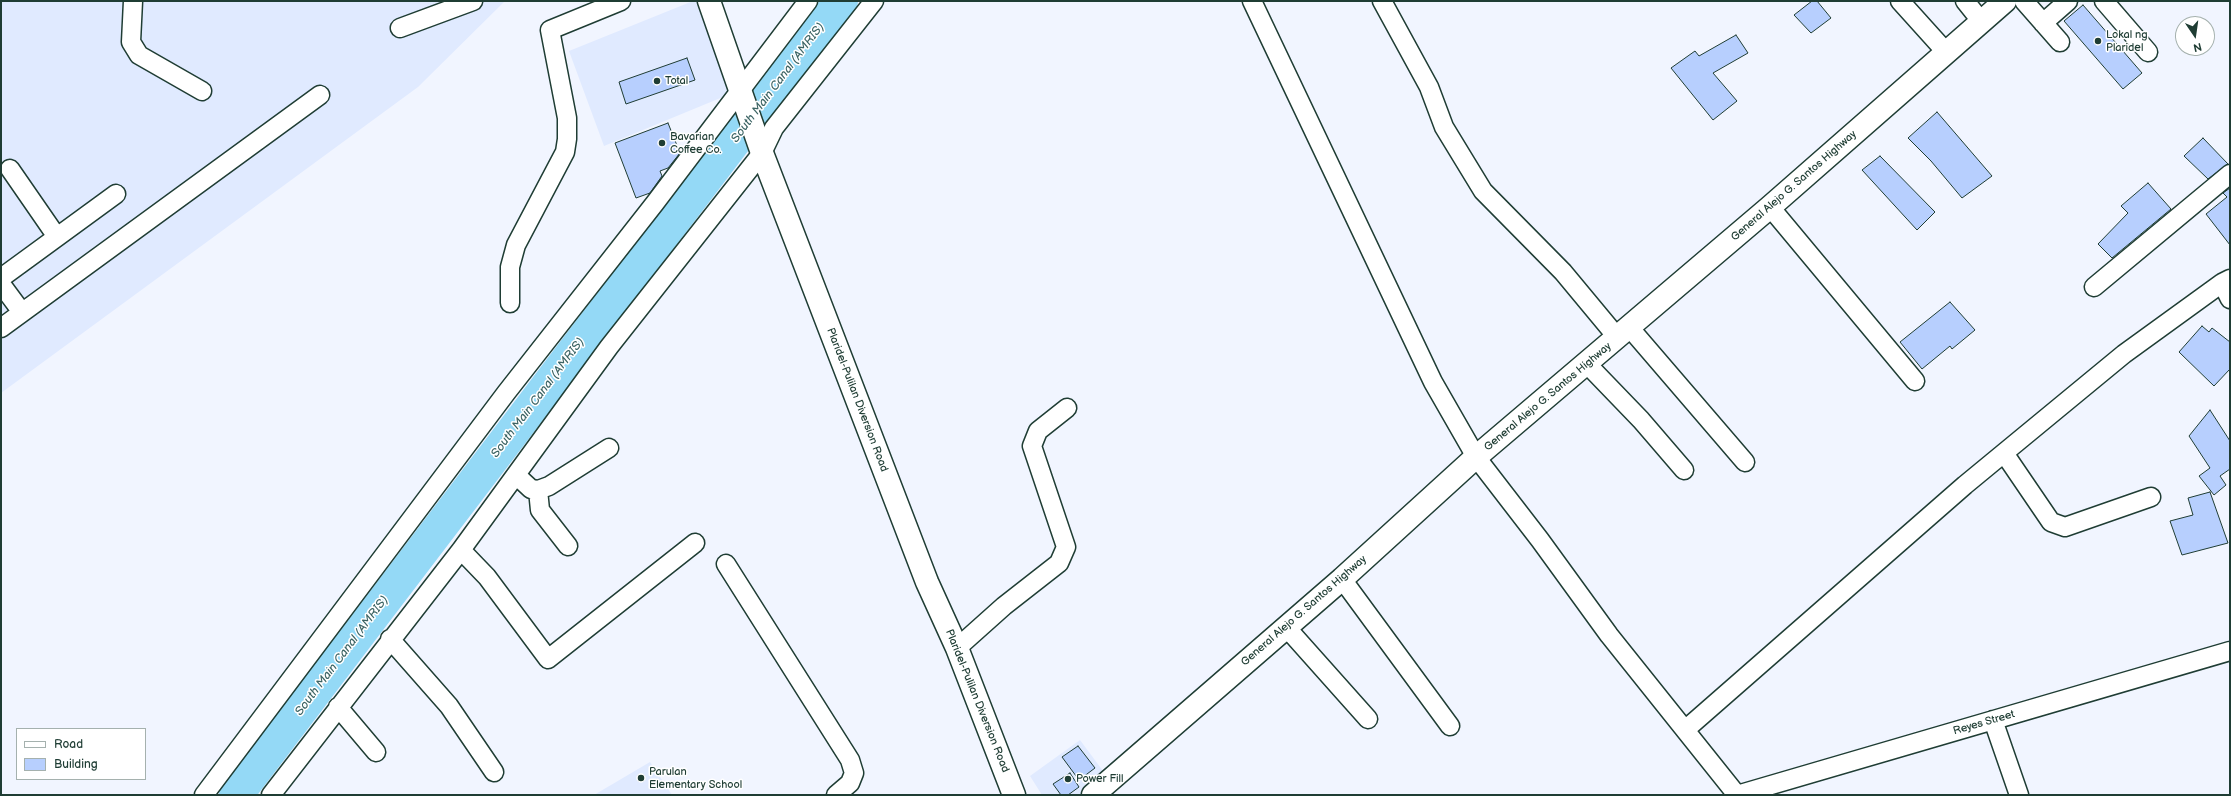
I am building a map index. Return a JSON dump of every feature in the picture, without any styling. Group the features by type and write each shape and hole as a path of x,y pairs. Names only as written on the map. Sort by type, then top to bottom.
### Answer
{"main road":[{"name":"Plaridel-Pulilan Diversion Road","path":"709,1 741,96 927,582 957,648 1014,795"},
{"name":"General Alejo G. Santos Highway","path":"1093,795 1342,579 1476,457 1770,207 2005,1"}],"street":[{"path":"133,1 131,42 139,55 202,91"},
{"path":"400,28 474,1"},
{"path":"510,302 510,268 516,245 565,152 567,139 567,118 550,30 621,1"},
{"path":"204,795 506,393 741,96 808,1"},
{"path":"271,795 390,639 461,550 609,347 761,149 774,128 874,1"},
{"path":"1252,1 1433,382 1476,457 1540,540 1609,635 1737,795"},
{"path":"1382,1 1429,87 1444,127 1483,191 1623,332 1744,462"},
{"path":"1900,1 1946,52"},
{"path":"1965,1 1981,21"},
{"path":"2024,1 2060,42"},
{"path":"2043,23 2068,1"},
{"path":"2104,1 2148,52"},
{"path":"1,328 21,311 320,96"},
{"path":"10,170 57,237"},
{"path":"2094,287 2230,174"},
{"path":"1,278 116,194"},
{"path":"1770,207 1915,381"},
{"path":"1,284 21,311"},
{"path":"1685,730 2004,453 2124,354 2227,287"},
{"path":"1587,364 1641,420 1684,470"},
{"path":"957,648 1004,606 1058,563 1066,547 1032,446 1038,431 1067,408"},
{"path":"516,475 532,489 538,490 549,486 610,448"},
{"path":"2004,453 2051,522 2065,527 2151,497"},
{"path":"538,490 540,510 568,546"},
{"path":"461,550 487,577 548,659 695,543"},
{"path":"726,564 850,760 854,773 850,783 836,795"},
{"path":"1342,579 1450,726"},
{"path":"1286,627 1368,719"},
{"path":"390,639 449,706 494,772"},
{"name":"Reyes Street","path":"1737,795 2230,651"},
{"path":"338,707 376,752"},
{"path":"1994,720 2019,795"}],"shaded area":[{"path":"1,1 505,1 418,87 1,393"},
{"path":"693,1 702,1 735,92 604,146 569,51"},
{"path":"1080,740 1106,775 1083,795 1042,795 1030,776"},
{"name":"Parulan Elementary School","path":"650,762 672,795 594,795"}],"building":[{"path":"1812,1 1817,1 1831,18 1811,33 1794,15"},
{"name":"Lokal ng Plaridel","path":"2083,5 2142,73 2123,89 2064,21"},
{"path":"1736,35 1748,53 1713,73 1737,101 1713,120 1671,68 1695,51 1699,56"},
{"name":"Total","path":"687,58 695,80 626,104 619,82"},
{"path":"1937,112 1992,176 1962,198 1931,161 1908,138"},
{"path":"668,123 680,153 668,168 660,171 662,176 650,193 636,198 615,143"},
{"path":"2203,138 2228,164 2208,179 2184,156"},
{"path":"1880,156 1935,212 1917,230 1862,170"},
{"path":"2148,183 2171,209 2112,258 2098,244 2128,213 2121,206"},
{"path":"2230,188 2230,245 2206,214 2227,197 2223,193"},
{"path":"1950,302 1975,330 1952,349 1950,346 1922,369 1900,342"},
{"path":"2202,326 2209,332 2212,328 2230,342 2230,369 2214,386 2179,352"},
{"path":"2210,410 2230,441 2230,469 2220,476 2226,485 2214,495 2199,476 2210,468 2189,436"},
{"path":"2210,492 2228,543 2182,555 2170,521 2193,515 2188,498"},
{"path":"1078,746 1095,768 1079,780 1062,757"},
{"name":"Power Fill","path":"1070,773 1079,787 1068,795 1061,795 1053,784"}],"waterway":[{"name":"South Main Canal (AMRIS)","path":"236,795 841,1"}],"place":[{"name":"Lokal ng Plaridel","path":"2098,41"},
{"name":"Total","path":"657,81"},
{"name":"Bavarian Coffee Co.","path":"662,143"},
{"name":"Parulan Elementary School","path":"641,778"},
{"name":"Power Fill","path":"1068,779"}]}
